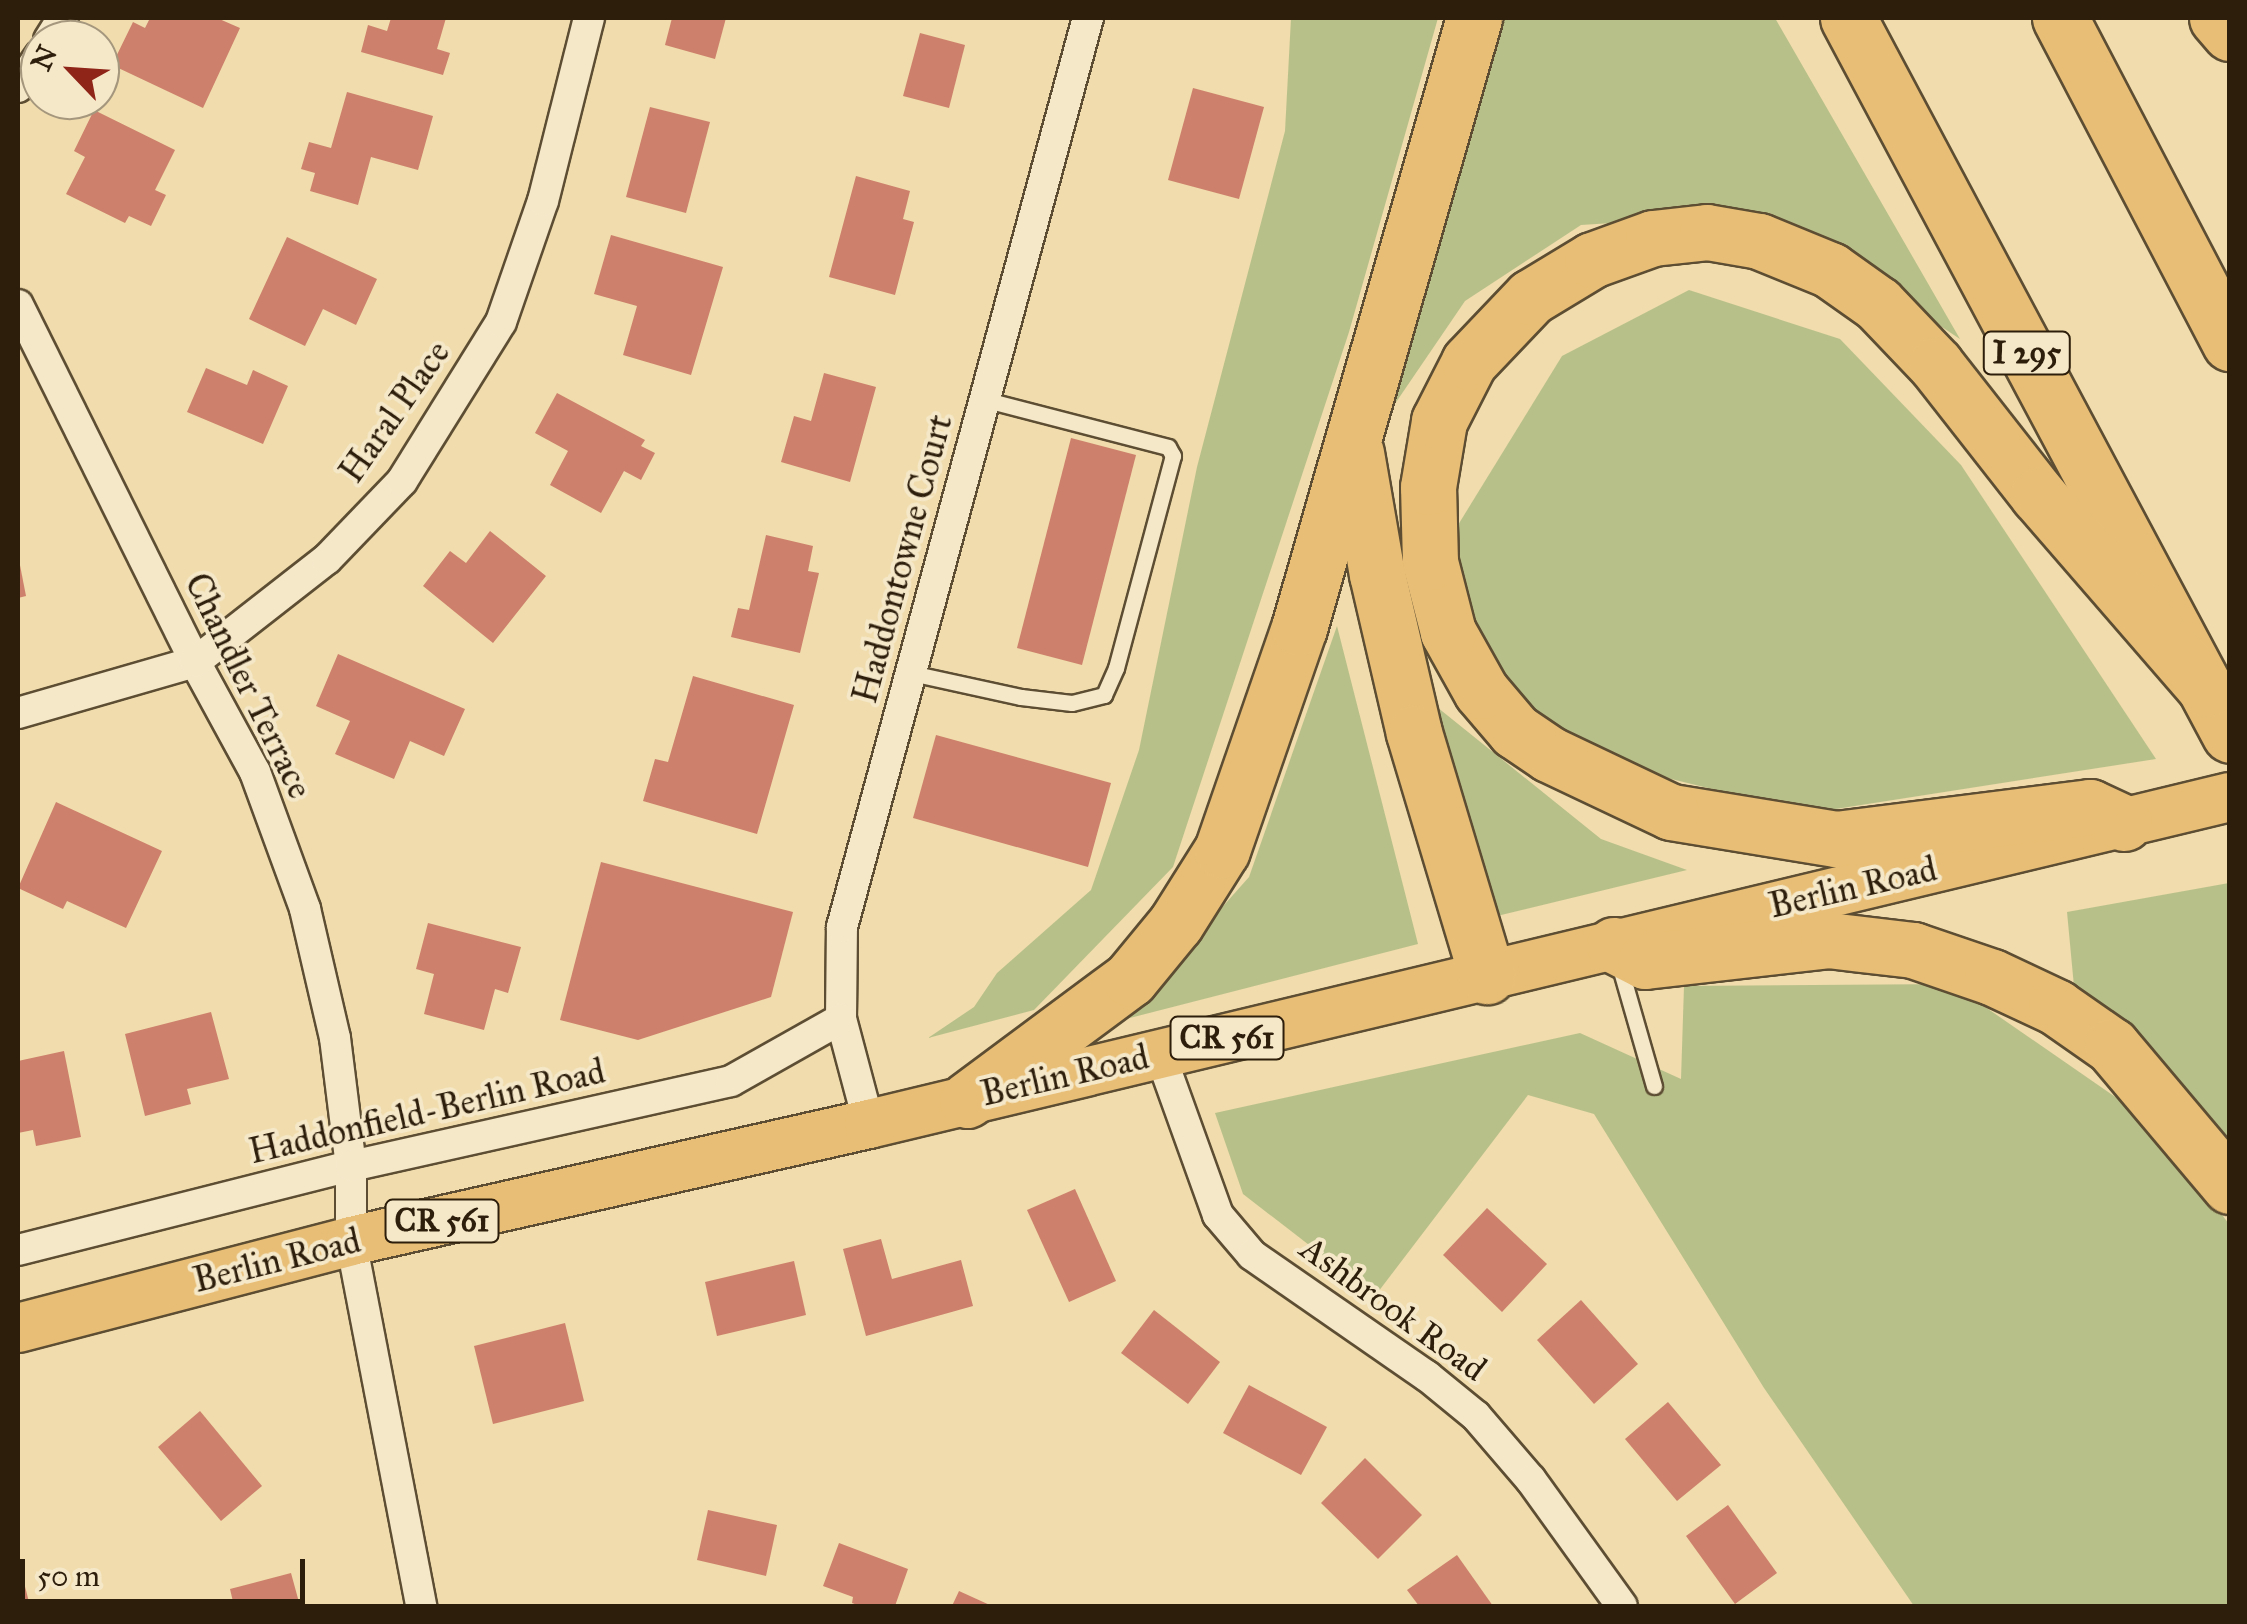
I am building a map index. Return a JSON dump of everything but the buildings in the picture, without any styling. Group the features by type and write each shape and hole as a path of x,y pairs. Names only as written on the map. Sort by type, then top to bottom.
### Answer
{"highway":[{"path":"968,1100 1130,979 1176,924 1222,850 1299,628 1474,18"},
{"name":"I 295","path":"1848,18 2218,712"},
{"path":"2060,18 2230,343"},
{"path":"2218,18 2230,34"},
{"path":"2124,822 2090,807 1836,838 1671,812 1549,754 1516,732 1481,691 1448,632 1430,562 1428,487 1440,421 1469,362 1531,298 1592,260 1653,238 1707,232 1759,241 1830,270 1878,304 1936,365 2218,712"},
{"path":"1354,440 1377,574 1414,734 1487,976"},
{"path":"1614,946 1645,962 1828,940 1913,950 1992,977 2056,1007 2112,1046 2230,1186"}],"main road":[{"name":"Berlin Road","path":"18,1328 351,1242 868,1124 2230,797"}],"street":[{"name":"Haral Place","path":"18,712 195,662 328,559 402,481 501,322 542,201 589,18"},
{"name":"Haddontowne Court","path":"868,1124 841,1019 842,927 1088,18"},
{"name":"Chandler Terrace","path":"18,306 195,662 256,772 305,909 336,1038 351,1166 351,1242 423,1606"},
{"name":"Haddonfield-Berlin Road","path":"18,1250 351,1166 731,1081 841,1019"},
{"name":"Ashbrook Road","path":"1160,1054 1218,1215 1252,1255 1476,1416 1531,1480 1622,1606"}],"lane":[{"path":"912,673 1020,697 1072,703 1104,695 1116,668 1173,456 1168,447 986,400"},
{"path":"1614,946 1654,1086"}],"green space":[{"path":"1291,18 1438,18 1349,332 1173,867 1034,1010 928,1038 974,1007 997,973 1091,890 1139,750 1197,467 1285,131"},
{"path":"1494,18 1775,18 1960,339 1770,213 1581,225 1465,301 1388,414"},
{"path":"1689,290 1840,339 1961,465 2156,759 1810,813 1590,759 1471,651 1450,538 1562,356"},
{"path":"1337,626 1418,944 1122,1020 1249,877"},
{"path":"1427,699 1601,839 1687,870 1497,916"},
{"path":"2229,883 2229,1172 2075,997 2067,912"},
{"path":"1952,984 2150,1121 2229,1224 2229,1606 1914,1606 1764,1388 1594,1114 1528,1095 1375,1296 1243,1194 1215,1113 1580,1033 1681,1079 1684,986"}]}
